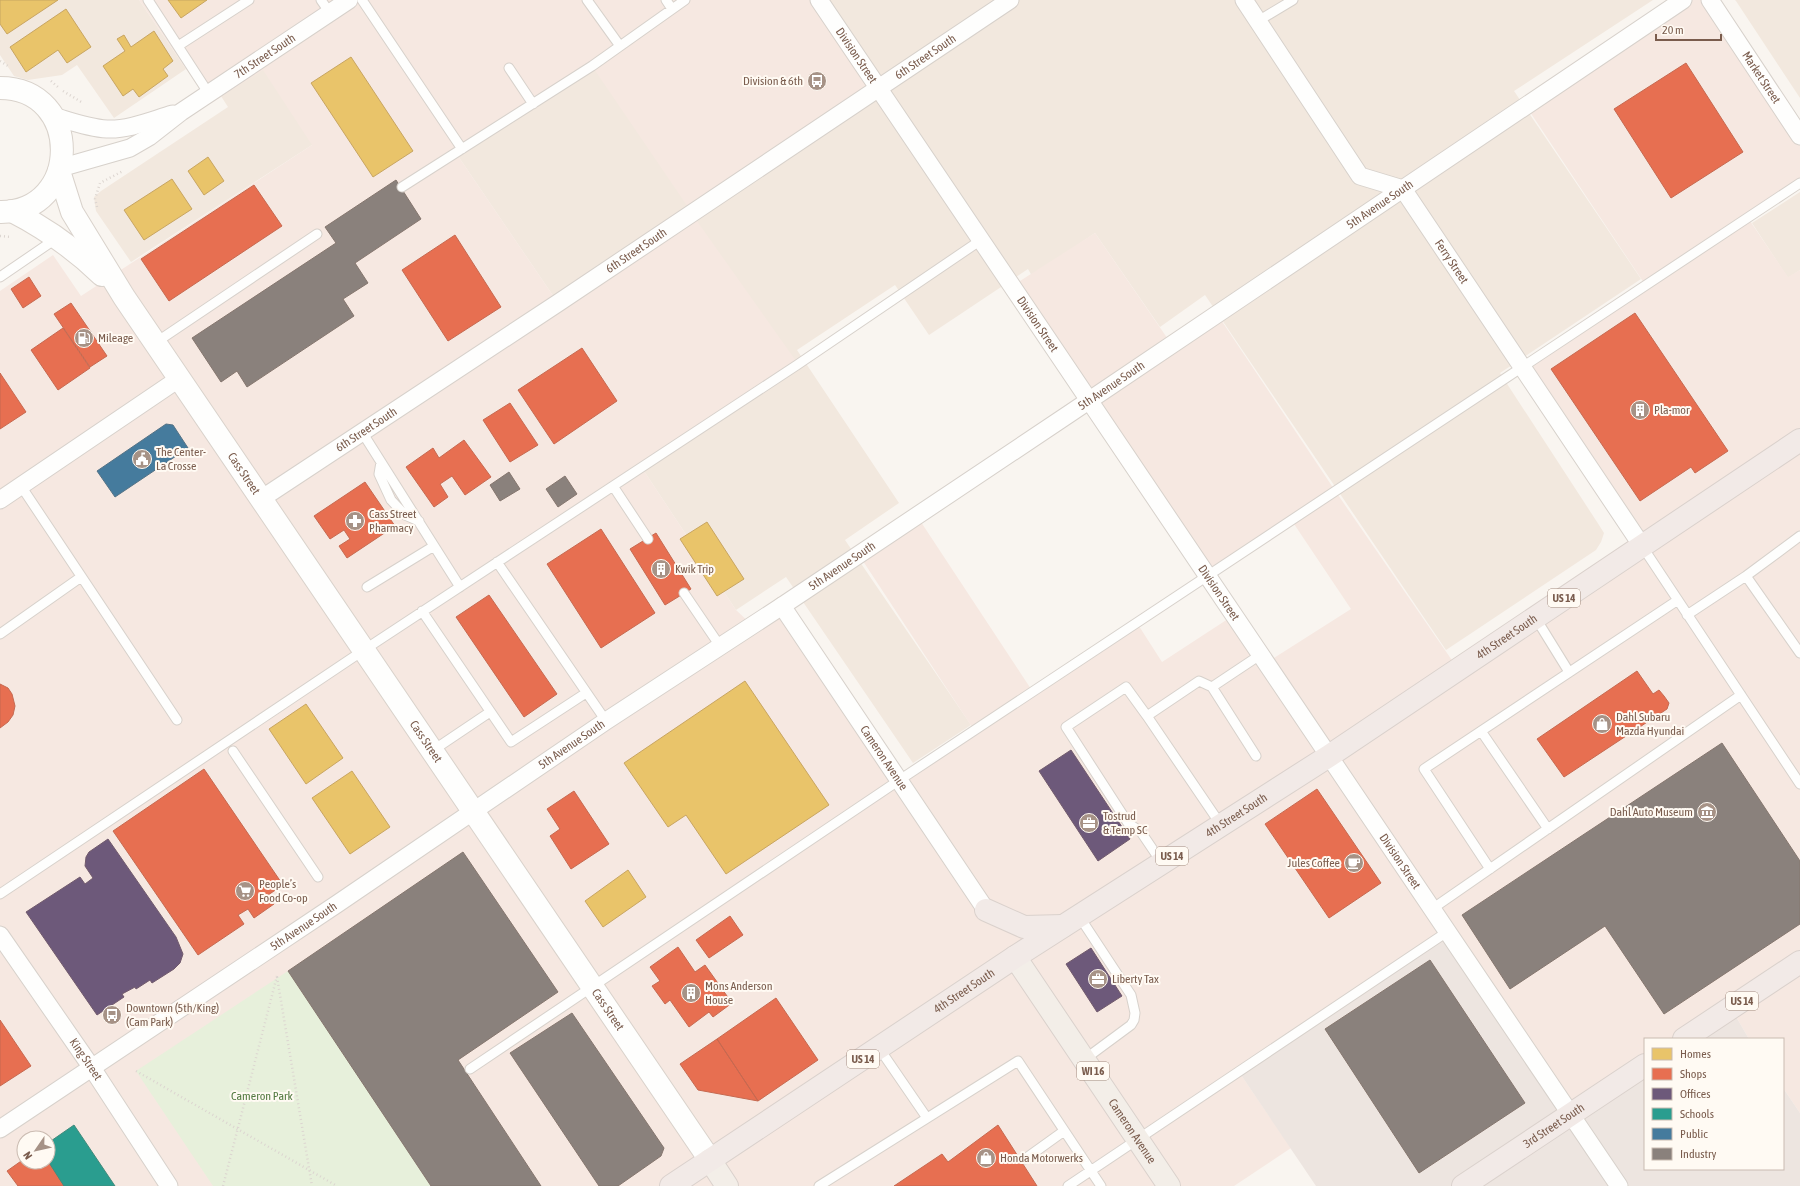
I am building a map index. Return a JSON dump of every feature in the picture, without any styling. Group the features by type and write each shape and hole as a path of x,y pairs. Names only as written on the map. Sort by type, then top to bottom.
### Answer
{"highway":[{"name":"4th Street South","path":"671,1186 1071,921 1328,756 1800,440"},
{"path":"986,910 1024,927 1071,921"},
{"name":"US 14","path":"1686,1038 1800,962"},
{"name":"3rd Street South","path":"1463,1186 1644,1066"}],"main road":[{"path":"5,81 34,97 44,105 53,116 59,128 62,142 60,170 52,185 43,196 31,205 6,212"},
{"name":"Cass Street","path":"60,170 72,212 124,296 727,1186"},
{"name":"Cass Street","path":"6,212 58,238 85,259 124,296"},
{"name":"Cameron Avenue","path":"1016,957 1169,1186"}],"street":[{"name":"7th Street South","path":"60,170 130,148 149,137 326,6 349,0"},
{"name":"Division Street","path":"819,0 1619,1186"},
{"name":"6th Street South","path":"261,499 1010,0"},
{"path":"1244,0 1360,176 1402,189"},
{"name":"5th Avenue South","path":"0,1129 343,900 473,810 606,721 782,606 1089,401 1683,0"},
{"name":"Market Street","path":"1710,0 1800,136"},
{"name":"7th Street South","path":"53,116 89,127 108,129 122,128 181,112"},
{"name":"Ferry Street","path":"1402,189 1642,546"},
{"path":"0,500 180,378"},
{"name":"Cameron Avenue","path":"782,606 986,910"},
{"name":"King Street","path":"0,934 92,1068 169,1186"}],"lane":[{"path":"148,0 209,94"},
{"path":"178,46 249,0"},
{"path":"362,0 462,149"},
{"path":"587,0 620,46"},
{"path":"666,0 672,9"},
{"path":"402,187 533,104 620,46 685,0"},
{"path":"1258,21 1293,0"},
{"path":"509,68 533,104"},
{"path":"470,1069 898,781 1800,183"},
{"path":"155,343 317,234"},
{"path":"0,276 58,238"},
{"path":"0,894 422,611 797,365 981,240"},
{"path":"362,432 460,586"},
{"path":"21,486 177,720"},
{"path":"613,486 648,539"},
{"path":"1687,615 1746,576 1800,536"},
{"path":"367,588 434,546"},
{"path":"1642,546 1800,784"},
{"path":"497,562 606,721"},
{"path":"1746,576 1800,653"},
{"path":"0,634 81,577"},
{"path":"684,593 720,646"},
{"path":"1490,869 1424,769 1678,600"},
{"path":"422,611 511,742 586,693"},
{"path":"1535,617 1569,672"},
{"path":"1212,687 1260,655"},
{"path":"1147,716 1199,681 1212,687 1256,756"},
{"path":"1162,863 1141,832 1128,823 1066,727 1126,687 1221,824"},
{"path":"1432,909 1741,695"},
{"path":"432,751 490,712"},
{"path":"1481,730 1548,829"},
{"path":"233,751 318,877"},
{"path":"1071,921 1131,995 1135,1013 1134,1020 1131,1025 1085,1060"},
{"path":"1068,1186 1139,1140 1447,932"},
{"path":"879,1048 927,1118"},
{"path":"819,1186 1018,1061 1101,1186"},
{"path":"1025,1159 1064,1131"}],"path":[{"path":"0,61 5,81"},
{"path":"46,78 76,99 86,104"},
{"path":"98,210 95,199 100,183 122,173"},
{"path":"223,1186 239,1129 277,976 312,1186"},
{"path":"136,1071 337,1186"}],"shaded area":[{"path":"0,0 139,0 186,69 114,118 77,65 62,75 28,80 14,76 0,55"},
{"path":"139,0 819,0 879,89 692,214 796,361 644,471 736,610 752,625 782,606 898,781 974,730 859,555 917,516 1033,692 1137,623 1162,662 1234,615 1266,663 1351,609 1292,521 1207,576 1012,286 1095,233 1172,345 1217,314 1336,492 1458,669 1642,546 1523,368 1646,286 1526,106 1683,0 1710,0 1800,136 1800,183 1748,218 1788,277 1800,270 1800,1113 1784,1089 1784,1038 1748,1038 1731,1008 1686,1038 1644,1038 1644,1066 1571,1115 1239,1072 1291,1148 1234,1186 0,1186 0,291 53,255 81,296 312,145 263,70 210,104","holes":["592,66 692,213 558,303 458,156"]},
{"path":"159,0 1653,0 1514,91 1641,279 1500,373 1604,533 1601,542 1596,550 1446,650 1205,295 1160,327 1095,233 1032,276 1028,269 929,335 895,285 797,350 899,503 845,540 971,725 913,763 786,577 736,610 644,471 745,405 650,262 558,303 458,156 312,145 131,262 96,211 94,197 228,107"},
{"path":"1735,0 1800,0 1800,98 1736,1"},
{"path":"1800,192 1800,270 1788,278 1752,223"},
{"path":"1447,932 1570,1114 1644,1066 1644,1170 1784,1170 1784,1089 1800,1113 1800,1186 1316,1186 1239,1072"},
{"path":"1731,1008 1748,1038 1686,1038"}],"green space":[{"name":"Cameron Park","path":"288,971 431,1186 213,1186 136,1071"}],"building: Homes":[{"path":"0,0 58,0 7,34 0,24"},
{"path":"168,0 207,0 181,18"},
{"path":"66,9 91,47 67,63 58,50 26,72 10,47"},
{"path":"154,31 173,61 163,69 168,76 139,97 133,89 123,96 103,66 125,51 117,39 124,35 131,47"},
{"path":"351,57 413,151 373,177 311,83"},
{"path":"208,157 224,181 204,195 188,171"},
{"path":"172,179 192,209 144,240 124,210"},
{"path":"707,522 744,579 717,596 680,539"},
{"path":"745,681 829,805 726,874 686,815 668,827 624,763"},
{"path":"306,704 343,758 306,784 269,729"},
{"path":"352,771 390,827 350,854 312,798"},
{"path":"628,870 646,897 603,927 585,901"}],"building: Shops":[{"path":"1686,63 1743,152 1671,198 1614,109"},
{"path":"254,185 282,226 169,301 141,259"},
{"path":"455,235 501,307 448,341 402,270"},
{"path":"29,277 41,296 23,308 11,289"},
{"path":"71,303 107,356 90,367 54,314"},
{"name":"Pla-mor","path":"1635,313 1728,451 1695,473 1691,467 1640,501 1551,369"},
{"path":"63,328 90,368 58,390 31,350"},
{"path":"582,348 617,401 554,444 518,390"},
{"path":"0,373 26,412 0,429"},
{"path":"510,403 538,445 510,462 483,420"},
{"path":"464,440 491,477 465,495 452,476 440,484 448,497 434,507 406,467 433,448 439,458"},
{"name":"Cass Street Pharmacy","path":"365,482 395,526 347,558 339,546 350,539 344,530 330,539 314,516"},
{"path":"601,529 655,613 601,648 547,564"},
{"name":"Kwik Trip","path":"656,533 691,589 665,605 630,549"},
{"path":"489,595 557,694 524,717 456,617"},
{"name":"Dahl Subaru Mazda Hyundai","path":"1637,671 1653,694 1659,690 1664,696 1669,703 1667,709 1564,777 1537,739"},
{"path":"0,684 8,688 12,694 15,706 13,715 8,722 0,728"},
{"path":"204,769 283,885 268,895 274,904 254,918 248,909 238,915 244,924 198,955 113,831"},
{"path":"1317,789 1381,883 1329,918 1265,824"},
{"path":"574,791 609,844 571,869 550,836 560,829 547,809"},
{"path":"730,916 743,935 709,958 696,940"},
{"name":"Mons Anderson House","path":"678,947 695,972 705,965 732,1003 713,1017 709,1012 689,1027 670,1000 665,1004 652,986 660,981 650,967"},
{"path":"776,998 818,1060 758,1101 717,1039"},
{"path":"0,1020 31,1066 0,1086"},
{"path":"717,1039 758,1101 698,1090 680,1064"},
{"name":"Honda Motorwerks","path":"998,1125 1037,1186 894,1186 942,1154 948,1162"},
{"path":"16,1165 16,1170 54,1170 64,1186 18,1186 7,1171"}],"building: Offices":[{"path":"1071,750 1130,839 1098,861 1039,771"},
{"path":"108,839 176,937 183,954 180,963 174,969 152,983 150,980 136,989 135,987 122,994 124,997 97,1015 26,912 80,877 85,884 93,878 85,866 86,857 89,852"},
{"path":"1091,948 1122,996 1097,1012 1066,964"}],"building: Schools":[{"path":"74,1125 115,1186 64,1186 54,1170 56,1170 56,1137"}],"building: Public":[{"name":"The Center- La Crosse","path":"166,424 173,425 188,448 115,497 97,471"}],"building: Industry":[{"path":"396,180 421,219 355,263 368,283 343,299 354,316 247,387 237,371 221,382 192,338 336,243 325,227"},
{"path":"509,472 520,489 500,501 490,485"},
{"path":"565,476 577,494 558,507 546,489"},
{"path":"1722,743 1800,861 1800,924 1664,1014 1605,926 1510,989 1462,915"},
{"path":"463,852 558,992 458,1060 541,1186 431,1186 288,971"},
{"path":"1430,960 1525,1103 1419,1173 1325,1029"},
{"path":"572,1013 664,1148 661,1156 618,1186 599,1186 510,1053"}],"place":[{"name":"Division & 6th","path":"817,81"},
{"name":"Mileage","path":"84,338"},
{"name":"Pla-mor","path":"1640,410"},
{"name":"The Center- La Crosse","path":"142,459"},
{"name":"Cass Street Pharmacy","path":"355,521"},
{"name":"Kwik Trip","path":"661,569"},
{"name":"Dahl Subaru Mazda Hyundai","path":"1602,724"},
{"name":"Dahl Auto Museum","path":"1707,812"},
{"name":"Tostrud & Temp SC","path":"1089,823"},
{"name":"Jules Coffee","path":"1354,863"},
{"name":"People’s Food Co-op","path":"245,891"},
{"name":"Liberty Tax","path":"1098,979"},
{"name":"Mons Anderson House","path":"691,993"},
{"name":"Downtown (5th/King) (Cam Park)","path":"112,1015"},
{"name":"Honda Motorwerks","path":"986,1158"}]}
